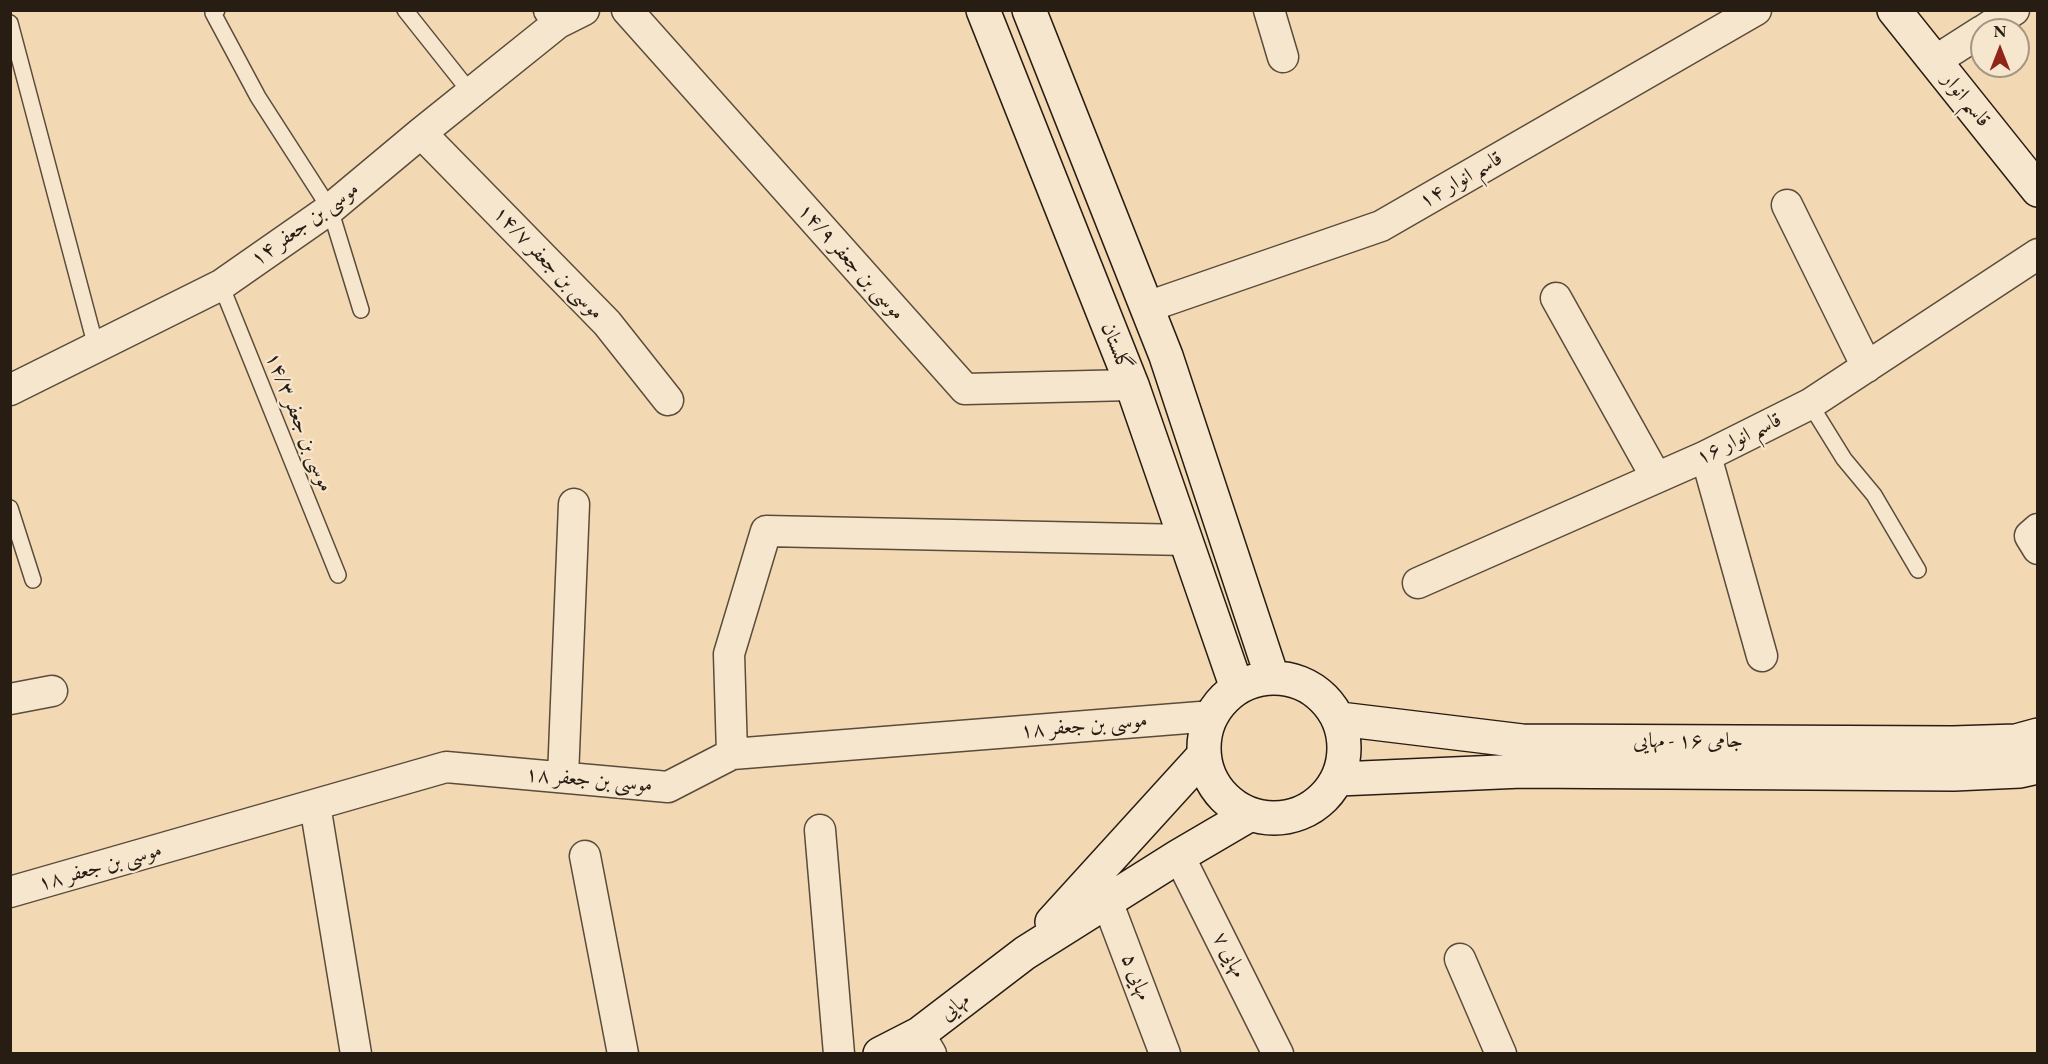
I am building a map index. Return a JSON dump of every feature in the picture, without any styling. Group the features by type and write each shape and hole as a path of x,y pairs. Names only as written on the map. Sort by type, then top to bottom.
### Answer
{"street":[{"name":"موسی بن جعفر ۱۴/۹","path":"627,10 965,388 1132,385"},
{"name":"گلستان","path":"983,10 1132,385 1237,688"},
{"name":"گلستان","path":"1029,10 1170,367 1272,677"},
{"path":"1269,10 1283,57"},
{"name":"قاسم انوار ۱۴","path":"1147,307 1381,226 1756,10"},
{"name":"قاسم انوار","path":"1894,10 2037,190"},
{"name":"موسی بن جعفر ۱۴","path":"10,390 221,285 330,209 564,15"},
{"path":"1935,61 1970,39"},
{"name":"موسی بن جعفر ۱۴/۷","path":"421,133 607,323 668,400"},
{"path":"1787,205 1867,367"},
{"name":"قاسم انوار ۱۶","path":"1418,583 1706,456 1810,404 2037,254"},
{"path":"1556,298 1656,477"},
{"path":"1706,456 1762,656"},
{"path":"563,777 574,504"},
{"path":"2037,529 2030,536 2037,549"},
{"path":"732,754 729,654 766,531 1186,540"},
{"path":"1272,677 1299,682 1323,697 1340,719 1346,749 1339,779 1316,806 1284,819 1249,814 1227,801 1211,780 1204,755 1206,729 1218,706 1237,688 1254,680 1272,677"},
{"path":"10,699 52,691"},
{"name":"موسی بن جعفر ۱۸","path":"10,892 446,767 668,787 732,754 1213,716"},
{"name":"جامی ۱۶ - مهایی","path":"1340,719 1522,741 1953,743 2016,741 2037,735"},
{"path":"1025,952 1204,755"},
{"name":"جامی ۱۶ - مهایی","path":"1339,779 1522,771 1954,774 2020,771 2037,767"},
{"path":"315,805 356,1053"},
{"path":"1025,952 1249,814"},
{"path":"820,830 839,1053"},
{"path":"585,856 623,1053"},
{"name":"مهایی ۷","path":"1179,856 1278,1053"},
{"name":"مهایی ۵","path":"1107,901 1165,1053"},
{"name":"مهایی","path":"880,1053 925,1044 1025,952"},
{"path":"1460,959 1501,1053"}],"lane":[{"path":"217,10 213,13 258,97 330,209 361,310"},
{"path":"405,10 471,93"},
{"path":"10,22 96,347"},
{"name":"موسی بن جعفر ۱۴/۳","path":"221,285 338,575"},
{"path":"1810,404 1844,459 1874,495 1918,570"},
{"path":"10,508 33,580"}]}
